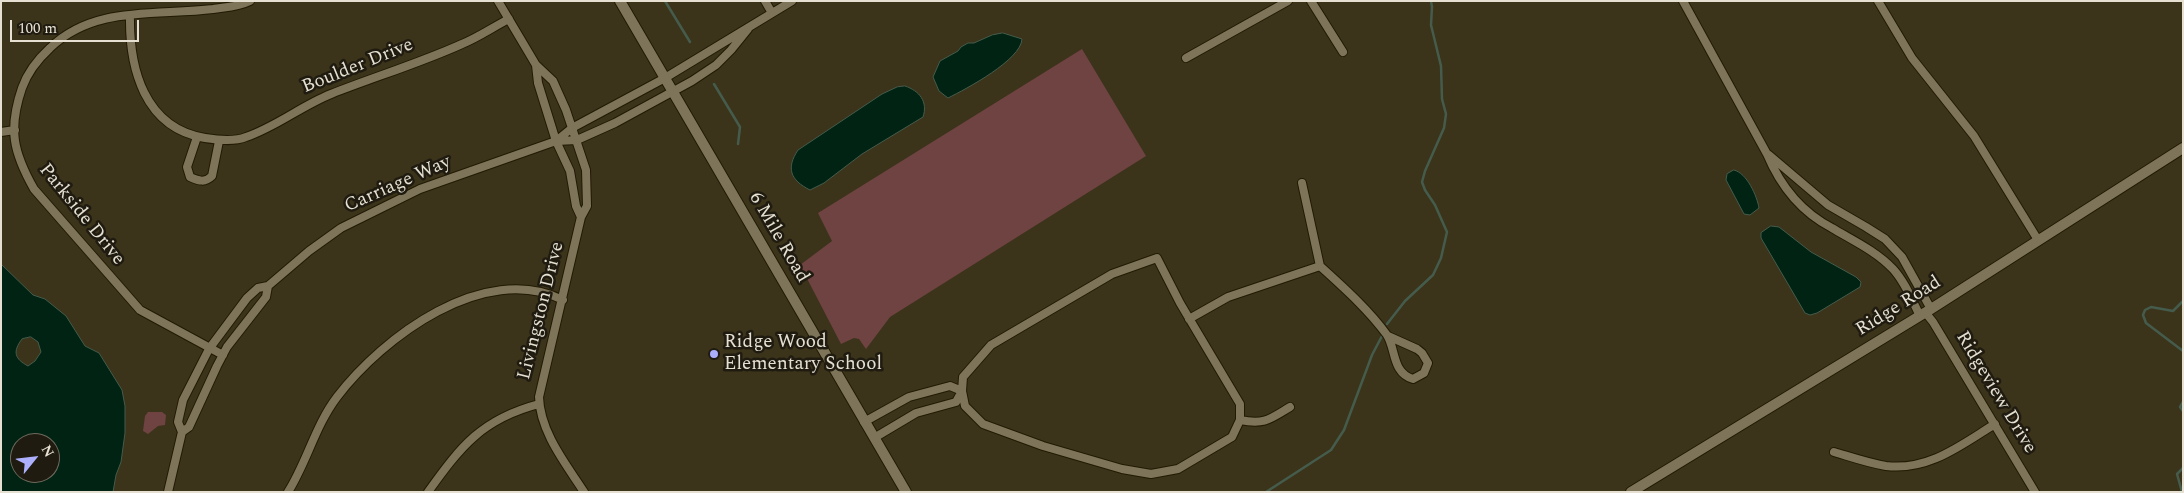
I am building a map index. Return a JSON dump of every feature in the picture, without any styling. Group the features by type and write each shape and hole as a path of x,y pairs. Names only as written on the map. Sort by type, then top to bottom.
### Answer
{"street":[{"name":"Parkside Drive","path":"223,355 140,310 34,189 16,151 14,111 25,80 37,60 57,41 76,28 96,20 130,15 241,6 250,1"},
{"path":"498,1 536,66 553,81 577,140"},
{"name":"6 Mile Road","path":"620,1 906,492"},
{"path":"765,1 772,13"},
{"path":"748,29 792,1"},
{"path":"1186,58 1288,1"},
{"path":"1311,1 1343,52"},
{"path":"1683,1 1767,154 1776,176 1794,199 1808,212 1832,229 1859,243 1892,268 1925,312"},
{"path":"1878,1 1912,58 1974,136 2038,240"},
{"name":"Boulder Drive","path":"130,15 133,56 140,87 149,104 176,127 198,137 219,140 244,138 266,128 307,104 462,45 509,19"},
{"name":"Carriage Way","path":"556,141 572,128 666,78 748,29"},
{"name":"Carriage Way","path":"168,492 182,432 178,422 183,400 209,349 247,298 258,288 268,286 309,251 341,228 420,189 556,141 577,140 615,123 716,65 748,29"},
{"path":"536,66 538,83 556,141"},
{"path":"1,132 15,130"},
{"path":"198,137 186,168 190,177 200,181 208,180 212,176 219,140"},
{"name":"Livingston Drive","path":"577,140 583,158 588,194 587,206 581,218 545,372 540,386 539,404 555,447 584,492"},
{"name":"Livingston Drive","path":"556,141 570,171 576,206 581,218"},
{"name":"Ridge Road","path":"1631,492 1925,312 2183,148"},
{"path":"1767,154 1828,205 1884,239 1902,257 1925,312"},
{"path":"1302,183 1320,266 1358,302 1388,336 1422,353 1428,363 1424,373 1412,379 1401,372 1392,352 1388,336"},
{"path":"1832,229 1842,214"},
{"path":"1157,258 1189,319 1240,404 1240,420 1232,436 1178,470 1151,474 1122,469 1043,446 983,424 965,406 962,391 963,377 991,345 1112,274 1157,258"},
{"path":"1189,319 1228,297 1320,266"},
{"name":"Carriage Way","path":"182,432 189,427 223,355 266,297 268,286"},
{"path":"288,492 306,459 318,427 337,397 384,348 449,305 487,292 527,290 553,295 562,300"},
{"name":"Ridgeview Drive","path":"1925,312 1933,322 2035,492"},
{"path":"864,422 910,397 950,386 962,391"},
{"path":"874,438 916,413 956,402 962,391"},
{"path":"428,492 457,452 481,430 514,410 539,404"},
{"path":"1240,420 1256,423 1271,418 1290,407"},
{"path":"1834,452 1885,465 1918,464 1946,454 1995,424"}],"shaded area":[{"path":"1003,33 1022,39 1013,56 991,73 948,98 939,91 933,77 940,61 968,43 974,43 992,35"},
{"path":"1082,49 1146,156 890,317 866,349 859,339 854,338 841,344 800,265 832,241 818,213"},
{"path":"905,86 919,94 924,107 923,117 862,154 824,183 810,190 794,178 791,168 794,156 798,150 882,94 897,87"},
{"path":"1734,170 1747,180 1756,197 1759,208 1750,215 1744,214 1726,180 1727,174"},
{"path":"1771,226 1779,227 1811,252 1856,277 1861,282 1860,287 1817,313 1810,315 1805,313 1761,238 1761,233"},
{"path":"1,264 33,295 45,299 66,316 85,346 99,353 122,390 125,406 125,433 121,462 113,492 1,492","holes":["31,337 38,342 41,352 35,361 28,366 20,361 16,351 22,339"]},
{"path":"148,412 162,412 166,415 165,425 158,426 148,434 143,431 145,416"}],"waterway":[{"path":"665,1 690,42"},
{"path":"1387,324 1405,301 1433,275 1441,258 1447,232 1422,182 1444,128 1446,114 1442,99 1441,66 1431,25 1431,1"},
{"path":"714,84 740,127 738,144"},
{"path":"2183,301 2173,311 2151,307 2145,310 2143,315 2146,323 2183,351"},
{"path":"1266,492 1331,450 1344,430 1372,355 1382,336"},
{"path":"2183,402 2180,407 2183,411"},
{"path":"2182,492 2177,474 2183,468"}],"place":[{"name":"Ridge Wood Elementary School","path":"714,354"}]}
